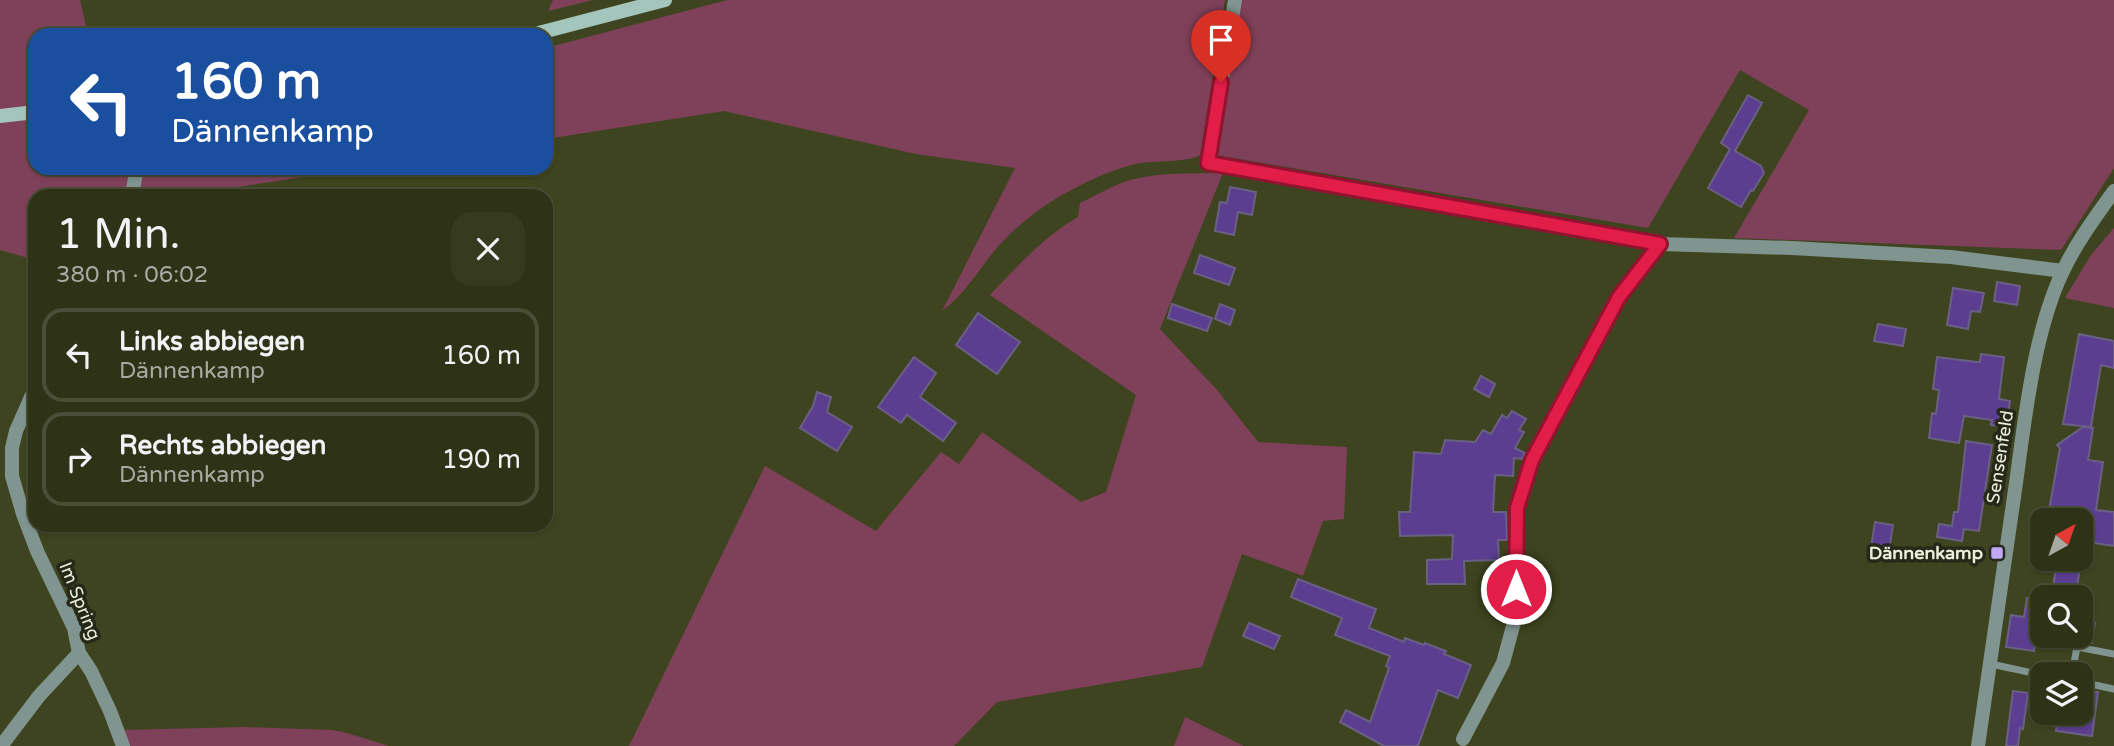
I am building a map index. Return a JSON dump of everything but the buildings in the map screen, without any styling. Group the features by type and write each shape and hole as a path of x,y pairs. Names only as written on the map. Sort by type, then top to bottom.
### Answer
{"main road":[{"path":"553,29 665,0"},
{"path":"0,116 28,113"}],"street":[{"path":"1235,0 1208,163 1660,244 1951,257 2063,271"},
{"name":"Sensenfeld","path":"1978,746 2035,362 2049,306 2063,271 2114,191"},
{"path":"1462,739 1503,663 1516,615 1517,508 1532,460 1619,297 1660,244"},
{"name":"Im Spring","path":"28,405 14,440 11,463 12,476 28,527"},
{"name":"Im Spring","path":"30,532 74,628 79,653 110,711 123,746"},
{"path":"1,746 39,696 79,653"}],"lane":[{"path":"2074,662 2077,647 2114,654"},
{"path":"1990,664 2030,672"},
{"path":"2093,685 2114,689"}],"shaded area":[{"path":"0,0 80,0 86,28 28,28 28,175 315,175 225,189 28,189 28,258 0,250"},
{"path":"553,0 593,0 548,11"},
{"path":"727,0 1225,0 1200,155 1126,167 1095,178 1057,198 1009,235 964,290 942,311 1015,168 916,154 724,111 553,138 553,46"},
{"path":"1241,0 2114,0 2114,168 2061,250 1734,238 1809,110 1740,70 1648,228 1216,155"},
{"path":"1223,173 1160,329 1218,391 1258,442 1347,447 1344,519 1323,521 1303,576 1242,554 1202,667 997,702 954,746 629,746 765,466 876,531 941,452 959,464 982,432 1081,502 1106,492 1136,395 990,295 1042,243 1078,217 1080,203 1119,184 1144,177"},
{"path":"2114,228 2114,308 2065,298 2091,255"},
{"path":"1185,717 1244,746 1174,746"},
{"path":"244,727 332,730 389,746 128,746 122,730"}],"place":[{"name":"Dännenkamp","path":"1997,553"}],"route":[{"path":"1221,82 1208,163 1660,244 1619,297 1532,460 1517,508 1516,589"}]}
